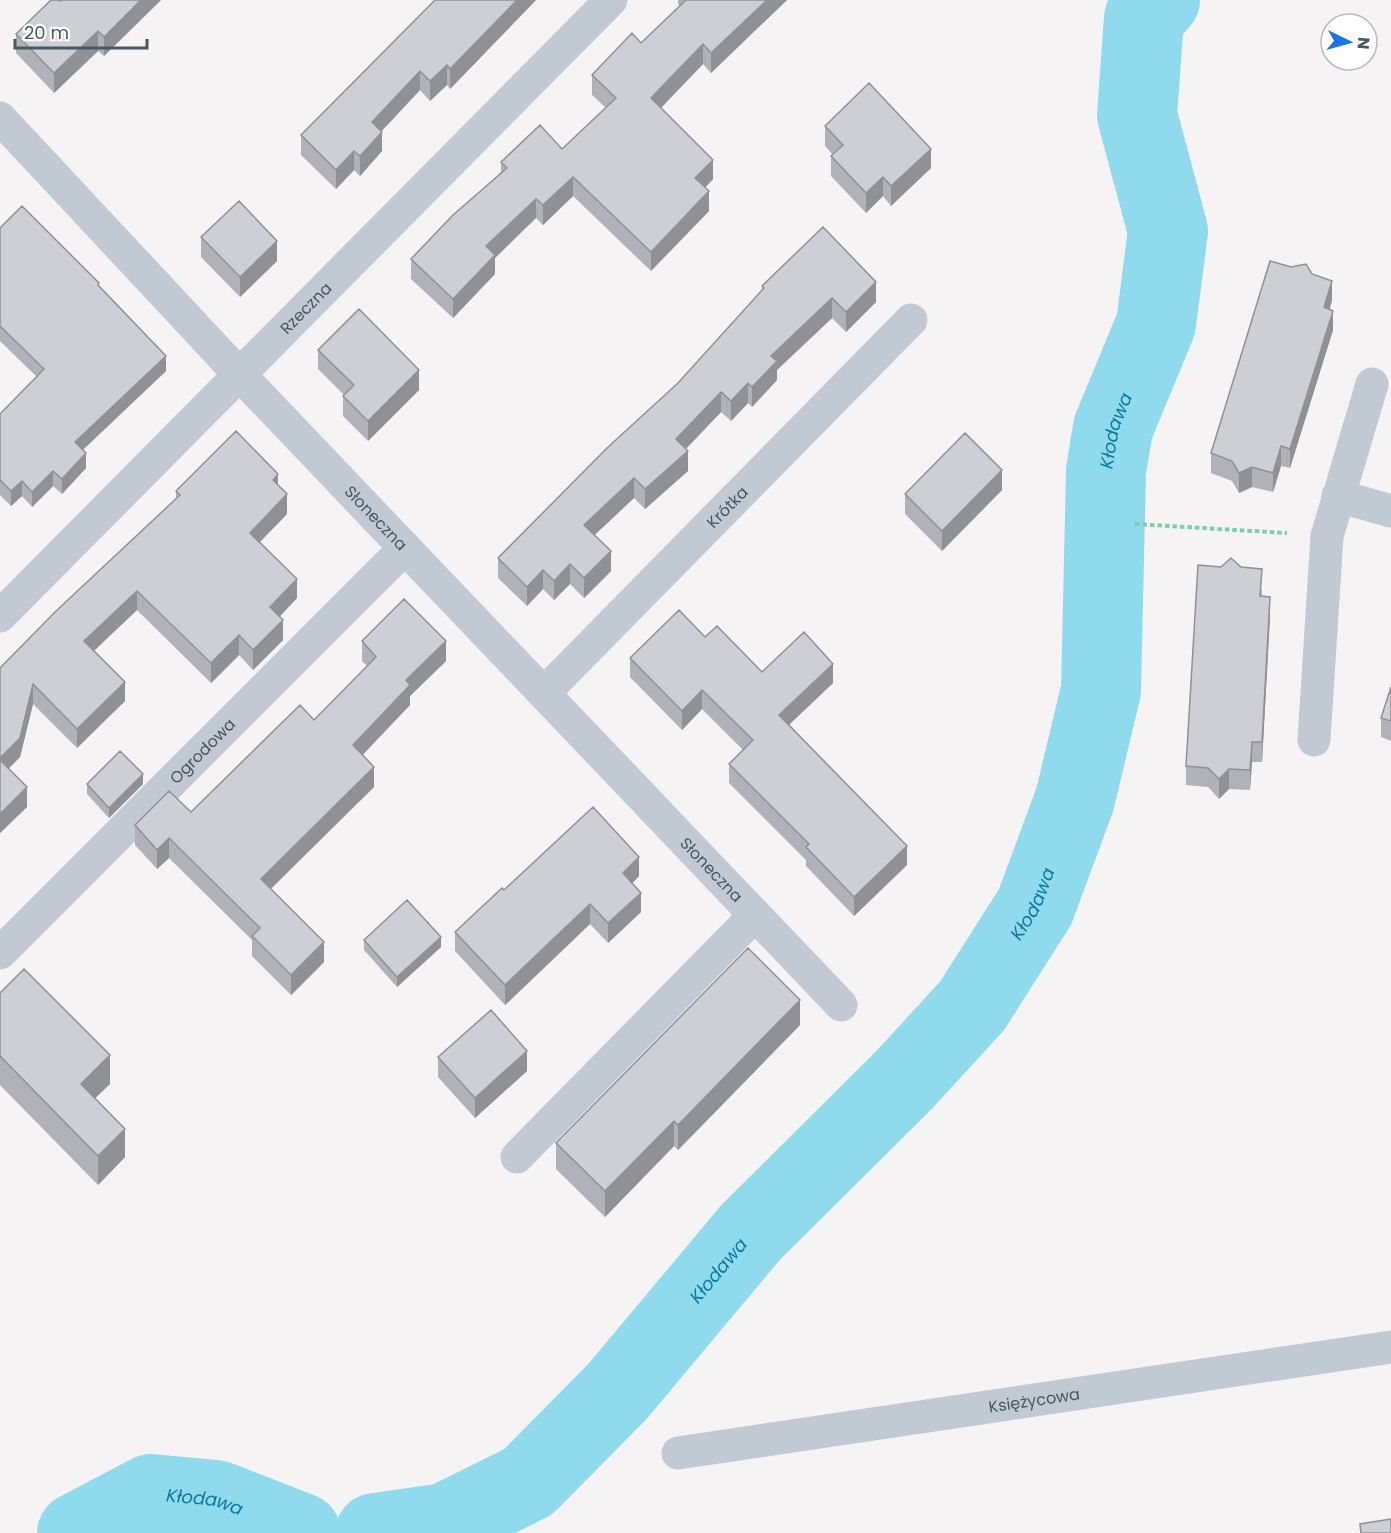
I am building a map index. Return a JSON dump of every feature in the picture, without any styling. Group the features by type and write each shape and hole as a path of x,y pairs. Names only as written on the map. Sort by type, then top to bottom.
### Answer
{"street":[{"name":"Rzeczna","path":"0,616 611,0"},
{"name":"Słoneczna","path":"0,118 239,374 841,1005"},
{"name":"Krótka","path":"544,693 911,320"},
{"path":"1314,740 1327,536 1372,384"},
{"path":"1338,496 1391,512"},
{"name":"Ogrodowa","path":"0,953 405,548"},
{"name":"Słoneczna","path":"517,1157 754,915"},
{"name":"Księżycowa","path":"678,1453 1391,1347"}],"path":[{"path":"1135,524 1327,536"}],"building":[{"path":"51,0 141,0 104,37 98,31 54,73 16,34"},
{"path":"435,0 517,0 450,69 447,65 430,81 420,71 372,122 382,132 360,156 354,151 336,170 301,135"},
{"path":"686,0 767,0 711,53 703,44 651,98 713,160 695,178 709,191 651,252 573,177 543,205 536,199 486,246 495,255 453,299 411,259 453,215 507,168 501,162 540,125 562,149 616,98 592,75 632,33 641,43"},
{"path":"869,83 931,149 891,186 883,177 866,193 831,156 843,145 825,126"},
{"path":"239,201 277,241 240,277 201,237"},
{"path":"22,206 99,283 98,285 166,356 75,442 86,453 62,479 53,471 32,492 22,481 11,491 0,480 0,414 44,369 0,326 0,228"},
{"path":"823,227 876,282 846,312 832,298 771,356 777,361 752,387 748,383 731,401 721,392 676,439 688,451 645,489 634,478 584,525 611,551 584,578 570,564 554,581 543,570 527,587 498,558 607,448 678,383 764,288 762,286"},
{"path":"1270,261 1291,267 1306,264 1312,274 1332,281 1324,307 1333,311 1290,449 1281,446 1273,473 1252,467 1239,473 1232,461 1211,453"},
{"path":"359,309 419,370 368,421 343,396 354,385 318,350"},
{"path":"236,431 278,474 273,480 287,494 250,533 297,579 270,607 283,620 253,650 239,635 211,663 137,591 84,641 125,682 77,729 33,684 20,738 0,758 0,668 55,612 180,495 176,491"},
{"path":"965,433 1002,470 942,531 905,494"},
{"path":"1231,558 1241,567 1262,569 1260,596 1270,597 1262,742 1252,742 1250,770 1229,769 1219,779 1208,768 1186,766 1198,565 1221,567"},
{"path":"404,599 446,641 406,680 410,685 353,745 374,767 261,879 324,942 291,975 252,936 260,928 169,838 157,850 135,825 169,791 191,812 300,705 314,720 376,657 362,641"},
{"path":"679,610 705,637 717,626 762,672 804,632 833,664 779,715 907,846 854,897 806,847 809,844 729,764 753,740 702,690 682,711 630,658"},
{"path":"1391,687 1391,721 1381,718"},
{"path":"120,751 143,774 109,808 87,784"},
{"path":"0,760 27,787 0,814"},
{"path":"593,807 639,857 623,873 641,893 608,923 590,904 505,985 455,932"},
{"path":"407,900 441,937 397,977 364,940"},
{"path":"748,948 800,1000 678,1125 674,1121 605,1191 556,1143"},
{"path":"24,969 110,1055 81,1084 125,1129 98,1156 0,1056 0,993"},
{"path":"491,1010 527,1051 475,1098 438,1057"},
{"path":"1391,1519 1391,1533 1361,1533 1360,1524"}],"waterway":[{"name":"Kłodawa","path":"375,1533 445,1523 528,1482 617,1392 751,1232 904,1080 972,1006 1035,907 1075,799 1101,690 1106,471 1113,428 1156,324 1168,231 1137,115 1144,18 1160,0"},
{"name":"Kłodawa","path":"77,1533 151,1494 216,1500 301,1533"}]}
